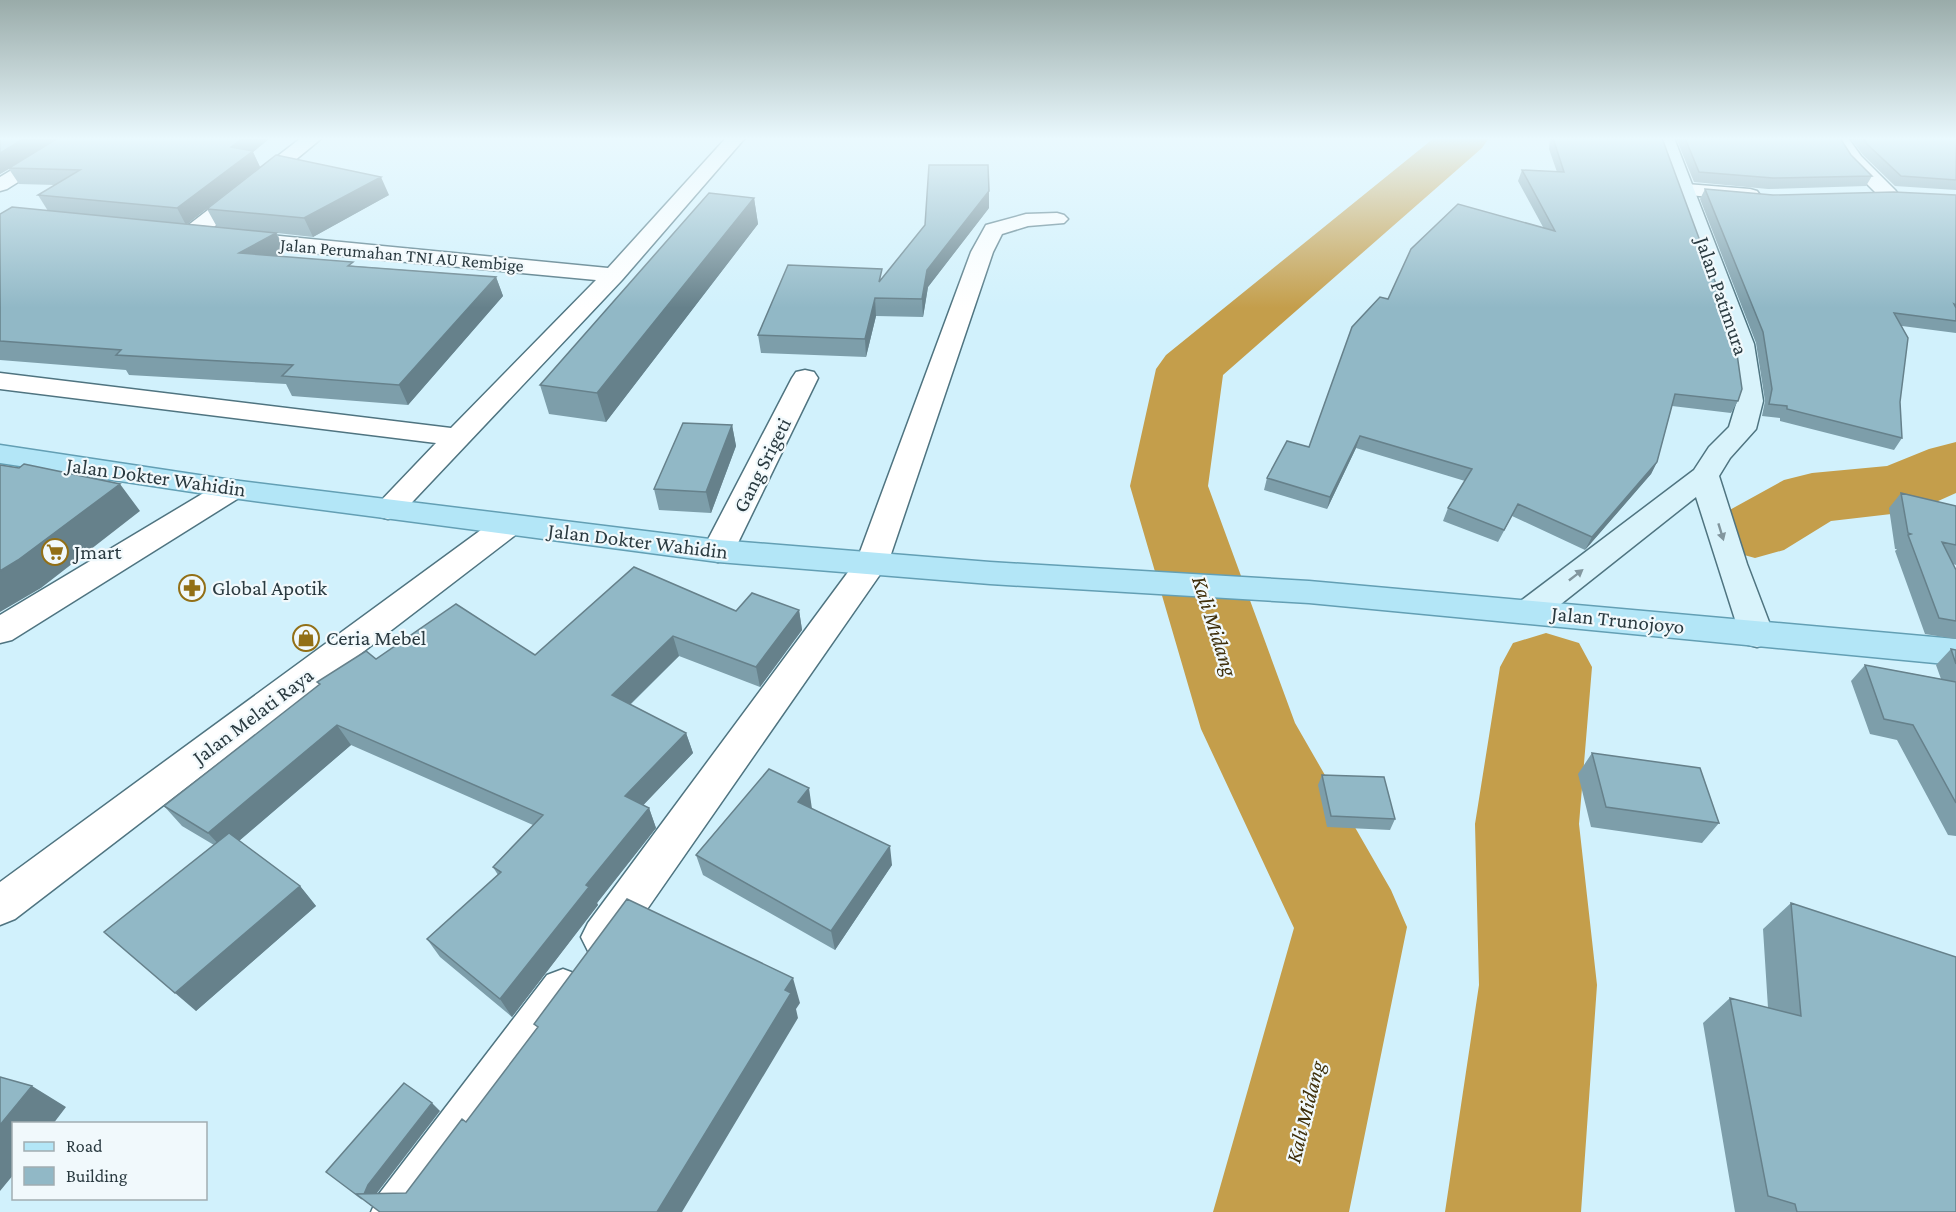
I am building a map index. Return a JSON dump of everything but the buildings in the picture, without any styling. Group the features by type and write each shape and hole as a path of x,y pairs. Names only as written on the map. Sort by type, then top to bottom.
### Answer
{"main road":[{"name":"Jalan Dokter Wahidin","path":"0,454 232,489 507,526 718,551 990,573 1279,590"},
{"name":"Jalan Trunojoyo","path":"1279,590 1530,610 1757,635 1956,652"}],"street":[{"path":"190,235 241,195"},
{"path":"388,509 584,306 685,195"},
{"name":"Jalan Patimura","path":"1530,610 1704,476 1719,453 1742,429 1750,401 1742,344 1688,195"},
{"path":"1739,195 1768,197"},
{"path":"1864,196 1897,195"},
{"path":"397,1212 630,900 872,563 982,252 994,230 1026,220 1058,219"},
{"name":"Jalan Perumahan TNI AU Rembige","path":"166,232 614,274"},
{"name":"Gang Srigeti","path":"718,551 805,378"},
{"path":"0,381 457,436"},
{"path":"1704,476 1731,564 1757,635"},
{"path":"0,631 232,489"},
{"name":"Jalan Melati Raya","path":"0,906 507,526"}],"waterway":[{"name":"Kali Midang","path":"1281,1212 1351,927 1249,729 1169,486 1190,369 1398,195"},
{"path":"1755,531 1812,498 1900,489 1956,465"},
{"path":"1513,1212 1538,985 1527,824 1546,667"}],"place":[{"name":"Jmart","path":"55,552"},
{"name":"Global Apotik","path":"192,588"},
{"name":"Ceria Mebel","path":"306,638"}]}
